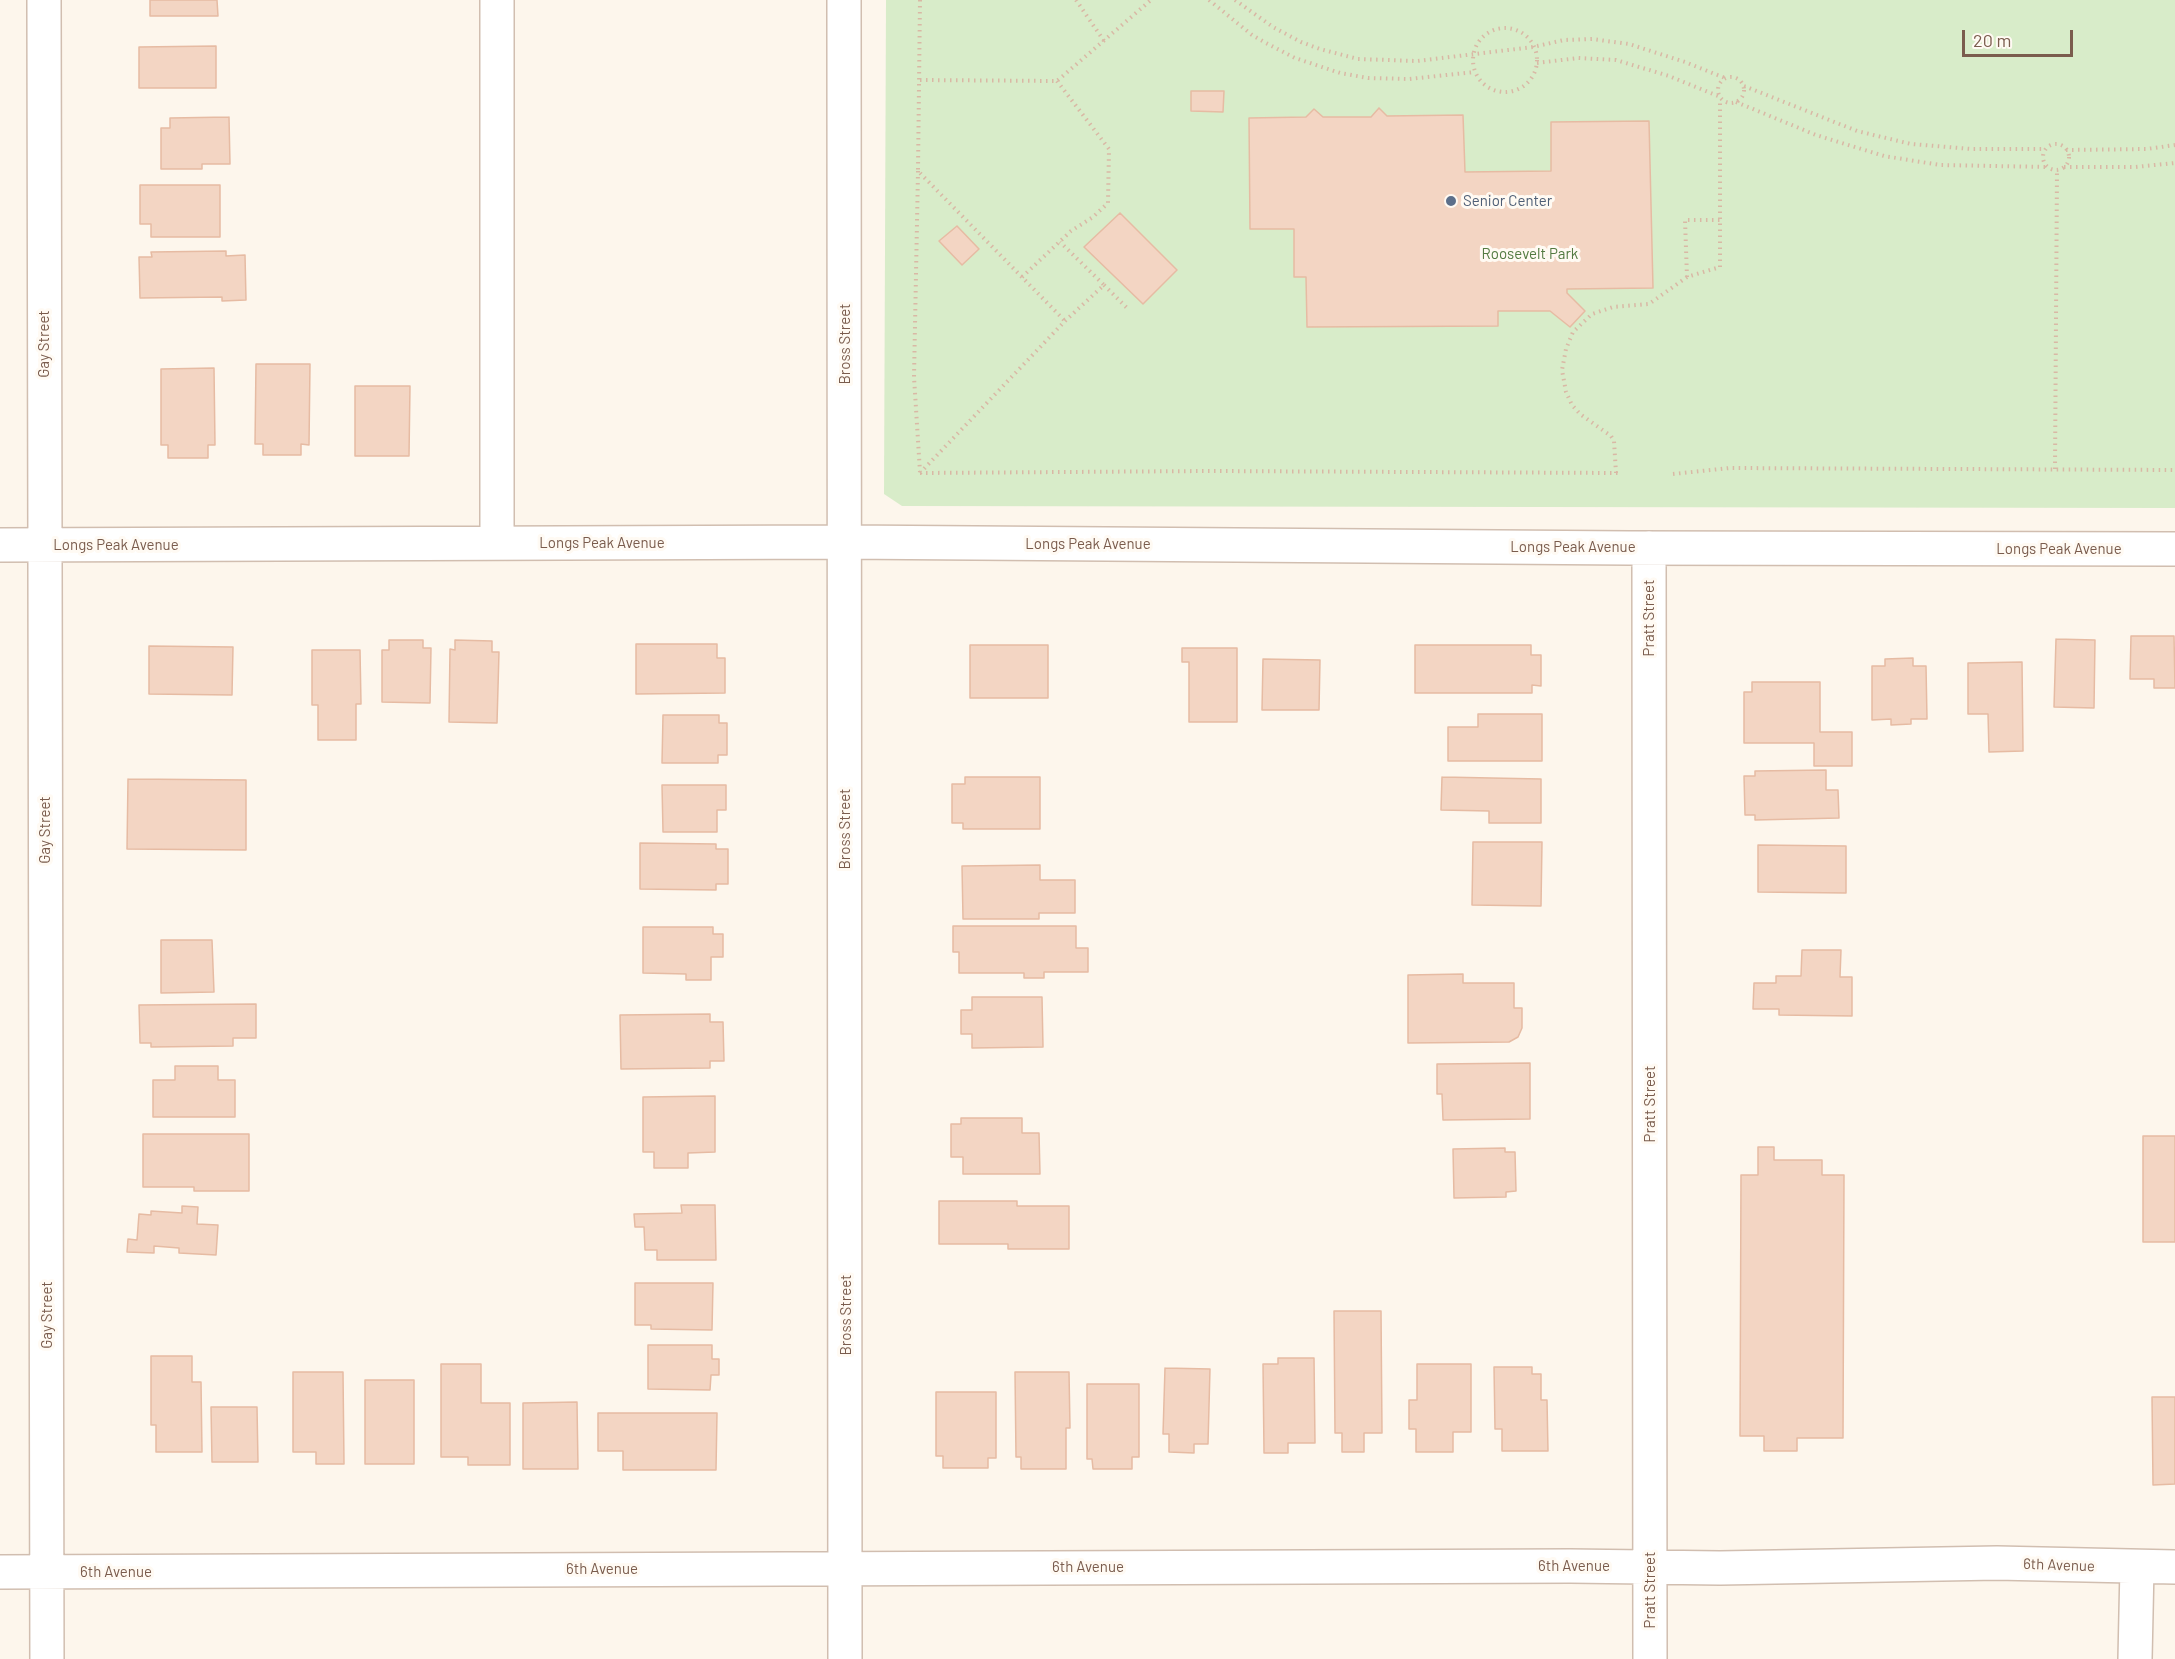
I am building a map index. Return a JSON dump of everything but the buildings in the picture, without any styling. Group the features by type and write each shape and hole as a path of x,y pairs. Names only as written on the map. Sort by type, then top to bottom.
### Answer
{"street":[{"name":"Gay Street","path":"44,0 47,1659"},
{"path":"497,0 497,543"},
{"name":"Bross Street","path":"844,0 845,1659"},
{"name":"Longs Peak Avenue","path":"0,545 844,542 2175,549"},
{"name":"Pratt Street","path":"1649,548 1650,1659"},
{"name":"6th Avenue","path":"0,1572 1650,1566 1720,1568 1997,1563 2175,1567"},
{"path":"2134,1659 2137,1566"}],"path":[{"path":"920,0 914,377 920,473"},
{"path":"1076,0 1104,41"},
{"path":"920,80 1057,81 1151,0"},
{"path":"1209,0 1266,44 1295,58 1340,73 1368,78 1409,79 1475,72"},
{"path":"1235,0 1273,27 1320,49 1348,57 1392,62 1473,55 1564,40 1607,40 1629,44 1725,78 1734,77 1744,86 1848,128 1911,144 1971,149 2045,149 2060,144 2067,150 2069,156 2064,167"},
{"path":"1512,29 1521,33 1533,46 1537,63 1534,74 1519,89 1499,92 1489,88 1481,81 1475,72 1473,55 1482,37 1491,31 1512,29"},
{"path":"1537,63 1578,58 1616,60 1669,76 1731,104 1744,94 1744,86"},
{"path":"920,473 1209,471 1617,473 1614,441 1611,436 1580,414 1572,405 1566,392 1562,370 1568,343 1580,324 1592,314 1613,307 1649,304 1686,277 1720,267 1718,86 1725,78"},
{"path":"1022,277 1071,231 1093,217 1108,203 1109,149 1057,81"},
{"path":"1736,102 1816,135 1884,156 1940,165 2057,169 2064,167 2135,167 2175,163"},
{"path":"2067,150 2147,149 2175,145"},
{"path":"2045,149 2044,161 2048,167"},
{"path":"2055,469 2057,169"},
{"path":"918,171 1065,321"},
{"path":"1686,277 1685,220 1720,220"},
{"path":"1060,242 1129,310"},
{"path":"920,473 1065,321 1104,285"},
{"path":"1673,474 1730,468 2175,470"}],"green space":[{"name":"Roosevelt Park","path":"886,0 2175,0 2175,508 902,506 884,494"}],"place":[{"name":"Senior Center","path":"1451,201"}]}
